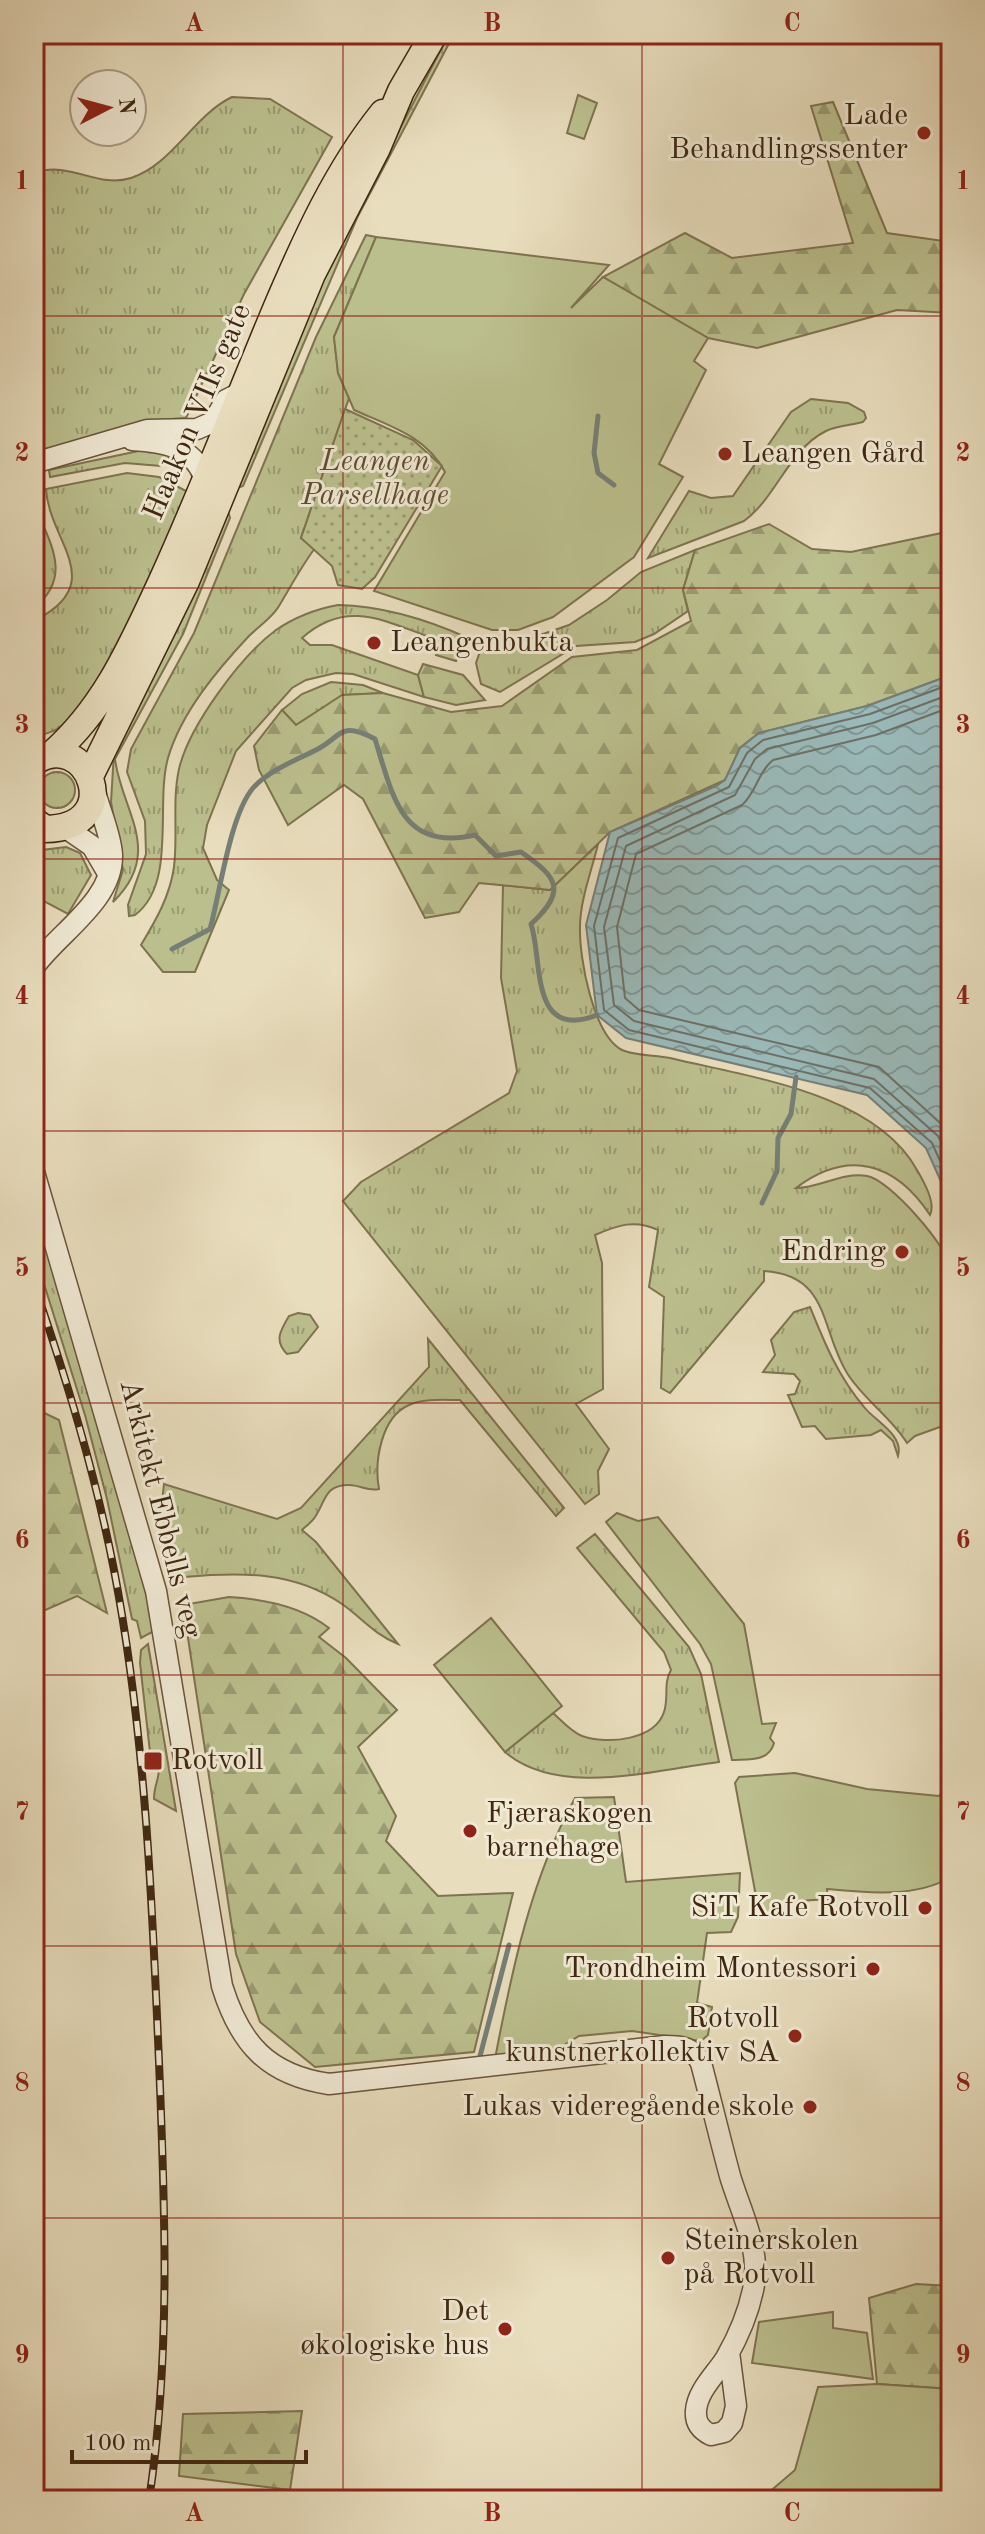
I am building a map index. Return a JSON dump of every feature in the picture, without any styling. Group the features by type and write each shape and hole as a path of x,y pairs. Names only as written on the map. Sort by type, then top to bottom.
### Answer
{"main road":[{"name":"Haakon VIIs gate","path":"45,828 84,817 92,782 186,581 312,274 377,148 401,91 434,34"},
{"name":"Haakon VIIs gate","path":"42,758 72,736 120,670 174,555 295,263 360,141 401,91"},
{"path":"42,758 74,759 92,782"}],"street":[{"path":"34,463 160,428 197,429 218,416 226,400 241,392"},
{"path":"124,440 159,443 188,453 204,477"},
{"path":"34,967 90,905 109,875 111,848 92,782"},
{"path":"45,828 92,846 109,875"},
{"name":"Arkitekt Ebbells veg","path":"34,1172 156,1591 222,1986 237,2023 250,2045 282,2071 329,2084 665,2046 682,2046 693,2052 701,2063 733,2184 751,2235 754,2259 754,2286 747,2314 729,2352"}],"green space":[{"path":"449,34 454,34 357,218 240,487 237,484 312,298"},
{"path":"578,95 597,103 584,139 567,133"},
{"path":"232,97 270,99 332,137 244,294 186,418 144,421 34,453 34,173 60,170 106,180 131,178 159,162 206,115"},
{"path":"833,102 887,233 951,242 951,313 897,310 757,348 708,338 603,277 685,233 732,258 853,243 811,106"},
{"path":"366,235 376,237 334,337 338,373 349,398 301,538 315,548 270,618 225,663 201,693 182,725 168,758 156,884 148,901 135,915 129,916 128,905 146,854 145,821 127,772 131,749 194,633 316,337"},
{"path":"376,237 609,265 571,308 603,277 708,338 694,361 706,370 659,464 683,477 634,557 553,617 518,630 492,630 374,591 445,472 428,449 417,441 394,427 354,410 338,373 334,337"},
{"path":"811,399 848,403 864,412 866,418 863,422 830,429 813,439 744,521 648,558 689,491 711,498 733,496 791,412"},
{"name":"Leangen Parsellhage","path":"345,409 413,440 442,466 375,577 362,589 338,585 332,566 301,538"},
{"path":"143,450 170,455 166,464 161,466 125,463 50,477 49,470"},
{"path":"127,473 159,477 188,492 133,621 96,687 77,712 57,729 34,737 34,621 56,607 68,592 72,577 70,561 49,508 46,489"},
{"path":"34,503 51,545 56,571 46,596 34,608"},
{"path":"228,511 230,518 183,634 115,759 138,848 136,866 128,884 113,902 123,870 111,802 114,752"},
{"path":"769,524 812,549 851,552 951,531 951,675 867,706 759,733 740,748 725,780 610,832 550,890 479,883 459,912 425,918 363,799 344,785 288,825 259,770 254,746 282,710 296,725 342,695 383,693 451,712 502,706 572,657 637,650 691,621 683,590 695,550"},
{"path":"695,550 683,590 688,611 654,634 635,642 576,646 500,692 481,684 476,663 482,646 514,644 569,625 641,572"},
{"path":"338,605 404,615 468,638 456,661 436,655 441,641 370,617 336,618 319,625 302,638 310,645 332,645 418,675 424,697 353,674 336,673 306,680 292,688 236,751 207,825 203,848 217,880 229,890 195,972 163,972 141,945 162,908 172,878 177,781 193,733 218,693 262,642 298,617"},
{"path":"423,664 463,675 485,700 456,705 424,697 418,675"},
{"path":"331,682 363,685 383,693 344,695 296,725 282,710 302,694"},
{"path":"57,772 70,777 75,790 70,803 57,808 44,803 39,790 44,777"},
{"path":"598,844 582,906 580,940 590,994 603,1029 612,1042 627,1052 670,1058 772,1081 841,1106 872,1123 898,1144 917,1170 930,1199 930,1215 902,1183 869,1167 852,1165 834,1168 796,1188 857,1175 877,1180 903,1201 940,1246 948,1259 953,1288 951,1423 915,1436 907,1443 847,1373 812,1293 801,1282 764,1271 764,1281 670,1393 661,1388 664,1297 649,1287 658,1230 634,1224 619,1226 595,1235 602,1263 603,1389 576,1404 609,1449 598,1471 599,1494 585,1504 343,1201 361,1182 509,1093 517,1071 501,978 503,885 550,890"},
{"path":"66,847 80,853 91,875 68,914 34,896 34,851"},
{"path":"34,1199 143,1579 154,1631 141,1638 137,1621 132,1619 107,1499 85,1415 34,1252"},
{"path":"810,1307 839,1371 864,1407 893,1435 899,1448 898,1456 893,1441 881,1430 871,1435 826,1439 815,1426 802,1427 788,1395 795,1394 800,1381 794,1374 763,1372 775,1355 771,1340 794,1312"},
{"path":"298,1313 310,1315 318,1327 298,1352 287,1354 280,1336 289,1316"},
{"path":"428,1339 564,1508 556,1516 460,1400 421,1401 399,1411 386,1430 379,1454 379,1489 349,1485 335,1488 327,1495 314,1519 302,1530 316,1542 398,1644 375,1631 342,1604 305,1585 266,1576 226,1574 184,1577 173,1572 161,1511 164,1484 277,1519 301,1508 429,1367"},
{"path":"34,1408 59,1420 107,1613 77,1596 34,1615"},
{"path":"617,1513 638,1521 658,1517 744,1624 762,1724 776,1723 770,1738 774,1743 768,1754 732,1760 711,1664 700,1644 606,1522"},
{"path":"595,1534 689,1647 701,1674 719,1762 637,1774 579,1777 552,1774 527,1766 505,1752 553,1713 578,1734 592,1739 617,1740 651,1729 664,1712 671,1670 664,1652 577,1548"},
{"path":"229,1597 282,1605 318,1620 329,1628 319,1637 346,1658 397,1710 358,1747 396,1816 386,1841 438,1896 513,1893 474,2052 315,2067 260,2022 236,1954 183,1605"},
{"path":"491,1618 562,1706 505,1752 434,1665"},
{"path":"148,1644 176,1811 154,1799 159,1771 150,1752 140,1663 141,1650"},
{"path":"795,1773 867,1789 939,1796 949,1784 951,1877 937,1884 907,1891 827,1889 828,1899 785,1902 779,1914 760,1918 735,1783 739,1777"},
{"path":"614,1797 626,1882 740,1873 738,1917 731,1932 707,1933 697,2003 712,2007 708,2035 701,2041 632,2031 579,2036 554,2051 495,2059 525,1925 546,1860 560,1829 575,1798"},
{"path":"916,2284 951,2286 951,2389 877,2384 869,2298"},
{"path":"833,2312 833,2328 867,2333 873,2379 752,2363 759,2322"},
{"path":"877,2384 951,2389 951,2500 760,2500 795,2470 818,2387"},
{"path":"302,2411 290,2490 179,2476 183,2414"}],"water":[{"path":"951,675 951,1204 926,1148 867,1095 626,1038 597,1015 586,925 610,832 716,786 725,780 740,748 759,733 867,706"}],"waterway":[{"path":"598,416 594,453 598,473 614,485"},
{"path":"172,949 210,929 232,835 245,800 253,788 274,771 325,745 342,732 354,731 375,739 395,799 416,827 431,835 450,838 475,835 496,856 521,852 550,877 554,893 543,912 531,924 543,993 549,1007 560,1017 575,1020 597,1015"},
{"path":"762,1203 777,1171 778,1138 791,1114 796,1077"},
{"path":"479,2060 509,1945"}],"railway":[{"path":"34,1284 79,1426 114,1570 133,1692 146,1815 164,2226 161,2391 149,2500"}],"place":[{"name":"Lade Behandlingssenter","path":"924,133"},
{"name":"Leangen Gård","path":"725,454"},
{"name":"Leangenbukta","path":"374,643"},
{"name":"Endring","path":"902,1252"},
{"name":"Rotvoll","path":"153,1761"},
{"name":"Fjæraskogen barnehage","path":"470,1831"},
{"name":"SiT Kafe Rotvoll","path":"925,1908"},
{"name":"Trondheim Montessori","path":"873,1969"},
{"name":"Rotvoll kunstnerkollektiv SA","path":"795,2036"},
{"name":"Lukas videregående skole","path":"810,2107"},
{"name":"Steinerskolen på Rotvoll","path":"668,2258"},
{"name":"Det økologiske hus","path":"505,2329"}]}
